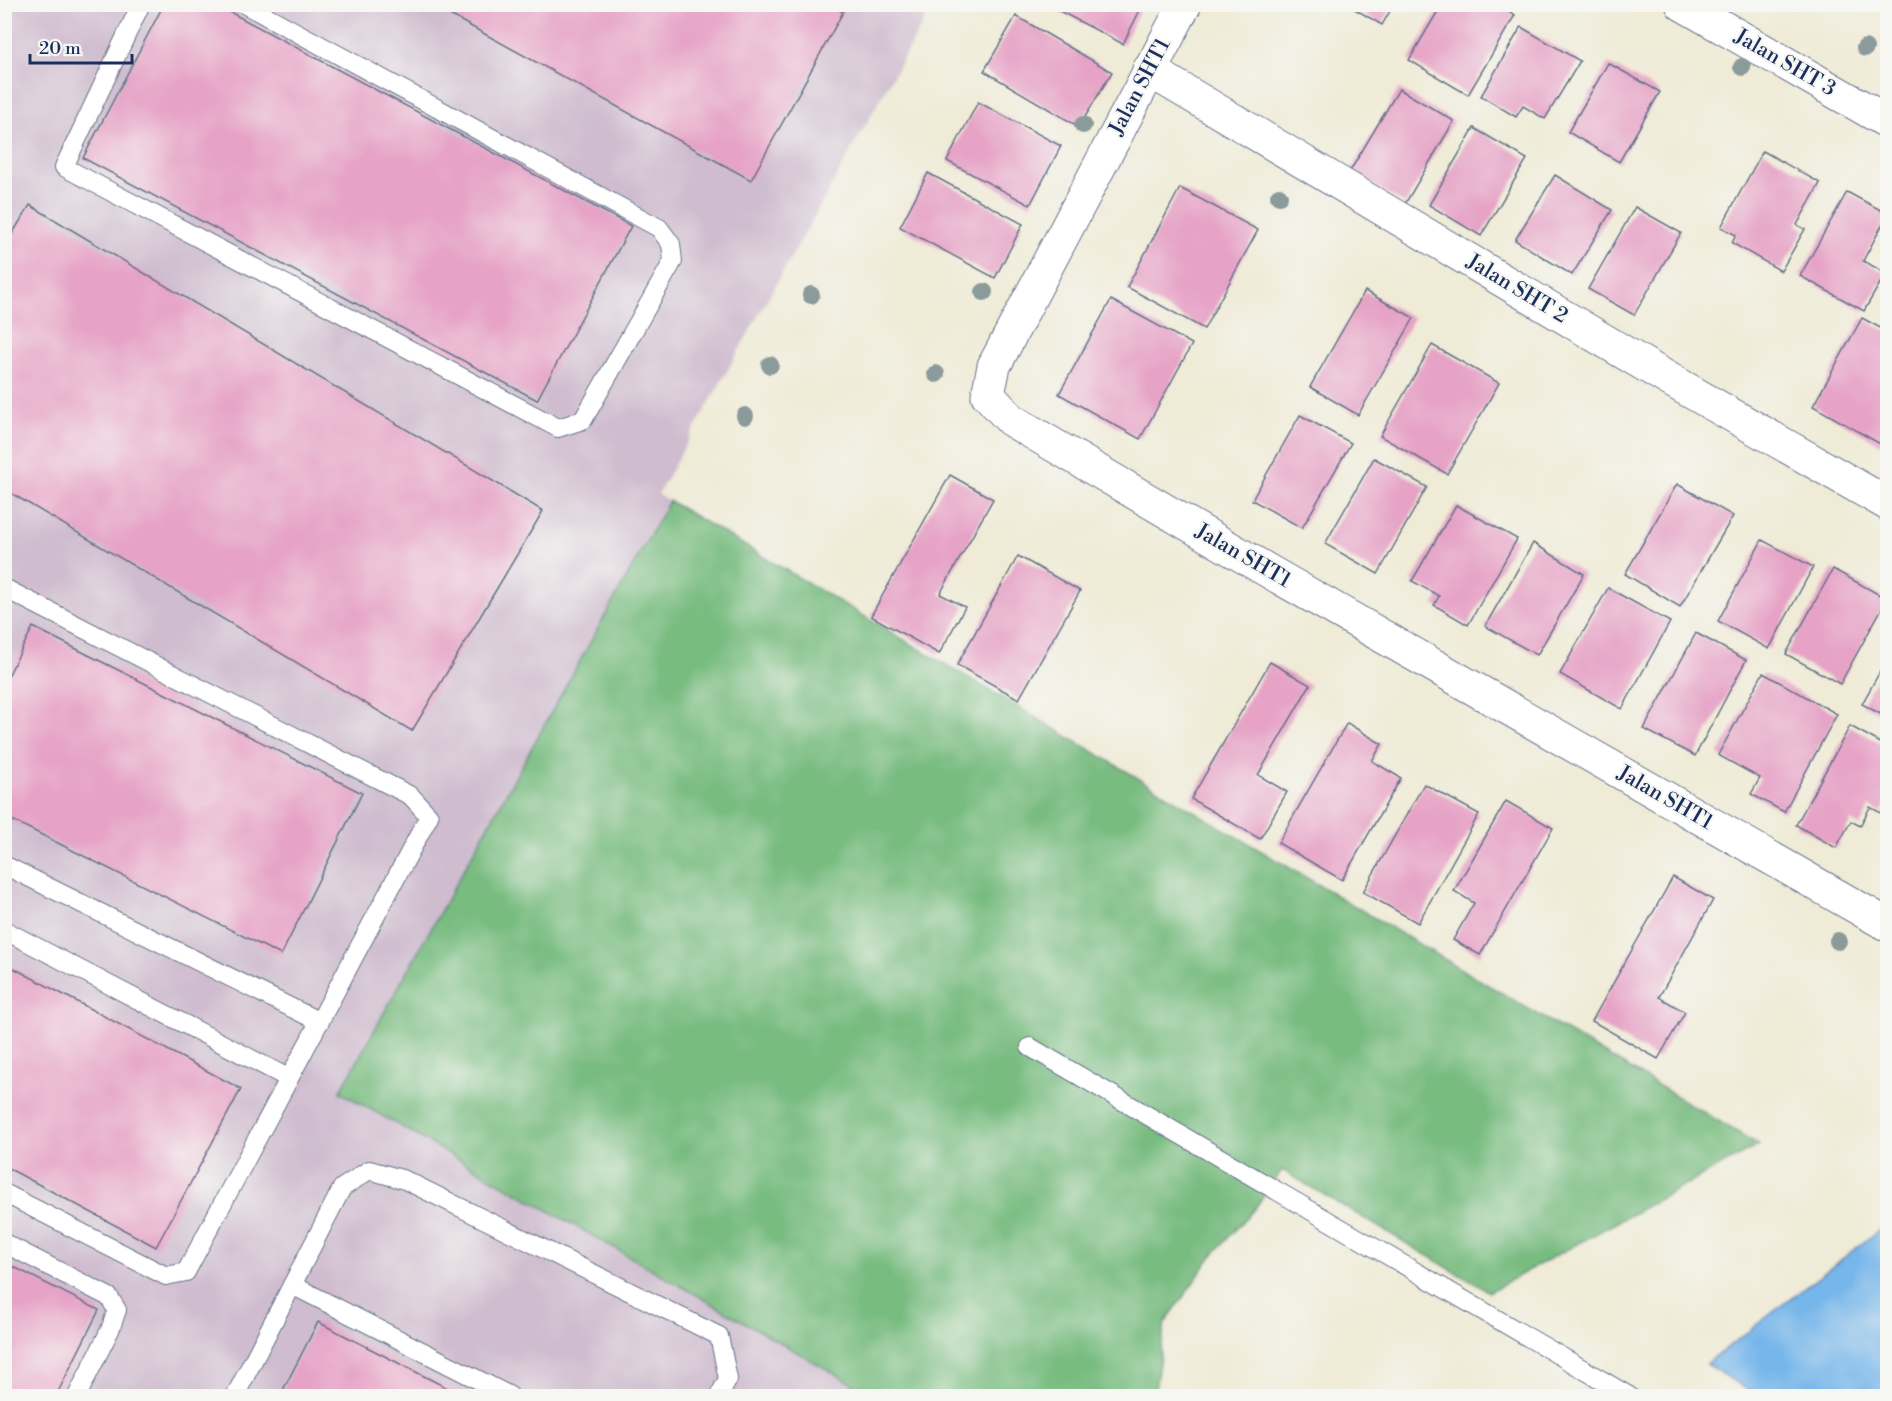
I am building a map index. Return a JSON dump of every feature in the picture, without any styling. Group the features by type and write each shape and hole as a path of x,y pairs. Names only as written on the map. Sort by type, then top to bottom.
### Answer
{"street":[{"name":"Jalan SHT1","path":"1185,4 994,366 988,395 1011,420 1021,426 1270,572 1887,925"},
{"name":"Jalan SHT 3","path":"1682,4 1887,122"},
{"name":"Jalan SHT 2","path":"1149,70 1667,378 1887,504"}],"lane":[{"path":"141,4 64,167 558,428 584,420 673,261 671,244 659,228 244,4"},
{"path":"4,588 411,796 429,816 186,1272 166,1276 4,1193"},
{"path":"4,865 320,1022"},
{"path":"4,930 288,1078"},
{"path":"1030,1047 1629,1396"},
{"path":"235,1396 342,1188 369,1170 405,1180 719,1336 728,1379 719,1396"},
{"path":"4,1243 110,1297 117,1310 110,1330 77,1396"},
{"path":"292,1285 510,1396"}],"shaded area":[{"path":"5,5 933,5 658,494 669,501 340,1092 874,1396 5,1396"}],"green space":[{"path":"669,501 1759,1145 1489,1292 1282,1170 1255,1208 1211,1257 1165,1323 1154,1396 874,1396 340,1092"}],"water":[{"path":"1887,1224 1887,1396 1758,1396 1706,1364"}],"building":[{"path":"164,4 215,4 631,226 537,400 83,158"},
{"path":"430,4 829,4 843,12 751,180"},
{"path":"1046,4 1143,4 1123,44"},
{"path":"1346,4 1394,4 1382,25"},
{"path":"1442,4 1497,4 1515,15 1468,95 1409,60"},
{"path":"1016,16 1112,72 1079,127 984,71"},
{"path":"1521,27 1580,61 1545,119 1523,106 1516,117 1481,96"},
{"path":"1608,63 1660,92 1619,162 1568,132"},
{"path":"1399,89 1454,121 1405,204 1350,171"},
{"path":"978,102 1061,146 1030,205 947,161"},
{"path":"1474,128 1527,159 1481,236 1429,205"},
{"path":"1763,151 1820,183 1797,225 1805,229 1781,271 1732,243 1736,235 1721,227"},
{"path":"928,173 1023,224 995,278 900,227"},
{"path":"1555,175 1612,210 1572,275 1515,240"},
{"path":"1180,188 1258,230 1204,329 1127,287"},
{"path":"1847,192 1888,214 1863,261 1886,273 1864,311 1800,276"},
{"path":"30,205 543,511 412,731 4,489 4,247"},
{"path":"1635,207 1681,233 1634,315 1588,289"},
{"path":"1365,291 1414,318 1358,415 1310,387"},
{"path":"1111,300 1192,344 1140,439 1059,394"},
{"path":"1862,318 1888,332 1888,435 1882,445 1813,406"},
{"path":"1432,345 1499,383 1447,474 1380,436"},
{"path":"1300,415 1351,443 1302,528 1252,500"},
{"path":"1374,458 1427,487 1378,574 1325,544"},
{"path":"950,475 993,499 940,594 965,607 939,654 871,616"},
{"path":"1677,484 1733,516 1680,607 1625,574"},
{"path":"1456,505 1517,539 1468,625 1434,605 1439,596 1412,581"},
{"path":"1762,540 1813,567 1769,649 1718,621"},
{"path":"1533,543 1584,574 1537,655 1485,626"},
{"path":"1018,556 1080,591 1019,699 957,665"},
{"path":"1833,569 1887,599 1840,684 1786,654"},
{"path":"1608,588 1670,622 1622,709 1560,674"},
{"path":"33,627 362,793 281,955 4,816 4,684"},
{"path":"1696,633 1746,660 1695,756 1644,729"},
{"path":"1888,657 1888,718 1862,704"},
{"path":"1270,662 1310,685 1258,775 1287,792 1260,839 1191,799"},
{"path":"1763,673 1837,714 1784,812 1751,794 1760,778 1718,755"},
{"path":"1347,723 1382,744 1372,761 1401,778 1342,880 1278,843"},
{"path":"1850,726 1888,747 1888,802 1881,813 1870,807 1860,826 1851,821 1836,848 1796,825"},
{"path":"1424,784 1479,814 1418,923 1363,892"},
{"path":"1506,801 1553,828 1480,955 1453,940 1474,903 1454,891"},
{"path":"1673,877 1713,900 1659,997 1685,1012 1658,1059 1592,1021"},
{"path":"4,963 241,1089 156,1247 4,1166"},
{"path":"4,1262 99,1310 56,1396 4,1396"},
{"path":"318,1322 463,1396 280,1396"}]}
